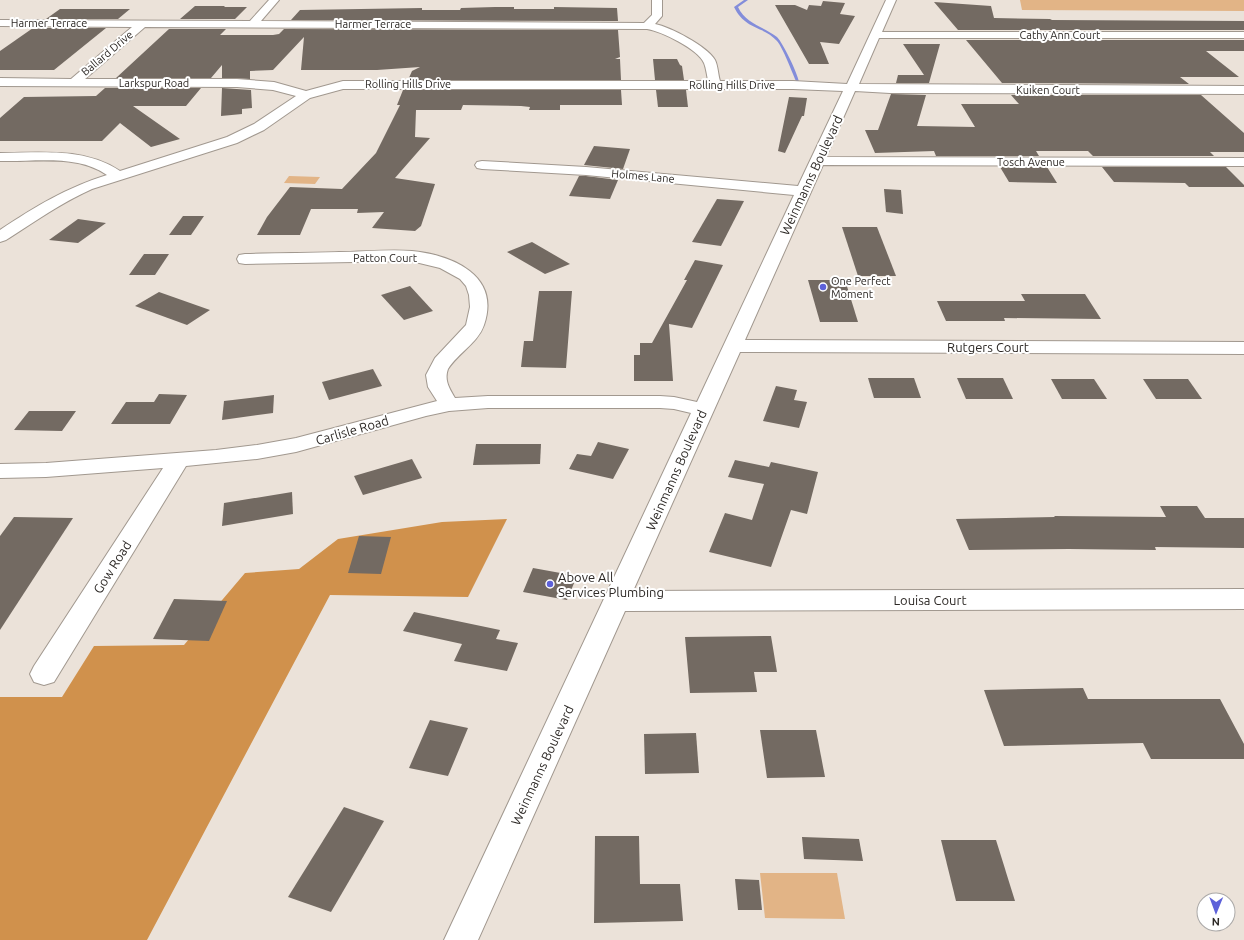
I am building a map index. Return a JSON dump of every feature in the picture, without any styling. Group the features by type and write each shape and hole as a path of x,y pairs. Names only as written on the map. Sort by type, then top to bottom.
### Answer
{"street":[{"path":"253,24 274,0"},
{"path":"646,26 657,16 657,0"},
{"name":"Weinmanns Boulevard","path":"461,940 891,0"},
{"name":"Harmer Terrace","path":"0,23 646,26 659,28 674,34 709,60 715,85"},
{"name":"Ballard Drive","path":"73,83 142,24"},
{"name":"Cathy Ann Court","path":"875,35 1244,35"},
{"name":"Larkspur Road","path":"0,82 243,84 274,86 306,95"},
{"name":"Rolling Hills Drive","path":"0,237 70,193 216,146 246,134 259,128 306,95 330,87 356,84 793,85 851,89"},
{"name":"Kuiken Court","path":"851,89 1244,90"},
{"path":"0,158 65,158 89,160 100,164 119,176"},
{"name":"Tosch Avenue","path":"818,161 1244,162"},
{"name":"Holmes Lane","path":"482,165 586,171 804,191"},
{"name":"Patton Court","path":"245,259 411,256 438,260 460,270 473,284 476,290 479,302 478,317 474,328 440,366 436,373 436,381 449,405"},
{"name":"Rutgers Court","path":"732,346 1244,348"},
{"name":"Carlisle Road","path":"0,471 46,470 237,455 296,445 424,410 449,405 488,402 660,402 674,403 703,410"},
{"name":"Gow Road","path":"44,674 179,460"},
{"name":"Louisa Court","path":"617,601 1244,599"}],"shaded area":[{"path":"1020,0 1244,0 1244,11 1022,10"},
{"path":"289,176 320,177 315,184 284,183"},
{"path":"507,519 468,597 330,595 147,940 0,940 0,697 62,697 94,646 184,645 245,573 299,569 338,539 442,522"},
{"path":"760,873 837,873 845,919 765,918"}],"building":[{"path":"823,1 845,3 840,14 855,16 839,44 820,42 829,64 809,64 775,5 795,5 807,10 809,5 821,6"},
{"path":"934,2 991,6 994,18 1052,20 1244,21 1244,30 958,30"},
{"path":"195,6 247,7 235,19 180,19"},
{"path":"514,7 514,9 554,9 554,7 617,8 618,21 291,20 300,10 422,8 422,10 460,10 461,8"},
{"path":"60,9 130,9 118,19 46,19"},
{"path":"33,28 106,28 54,70 0,70 0,51"},
{"path":"169,29 226,29 220,35 273,35 279,34 284,29 618,30 620,57 615,59 620,59 621,80 408,80 412,71 420,67 377,70 301,70 304,37 273,70 250,71 250,79 222,78 222,65 211,78 116,78"},
{"path":"966,40 1244,40 1244,51 1206,51 1239,77 1180,77 1189,84 1002,83"},
{"path":"903,44 940,44 929,83 896,83 898,75 924,75"},
{"path":"653,59 677,59 682,66 684,80 655,80"},
{"path":"105,88 201,88 186,106 133,106 180,139 151,147 120,123 102,141 0,141 0,118 24,97 96,96"},
{"path":"222,88 251,90 252,108 242,109 242,114 221,116"},
{"path":"403,90 621,90 622,105 560,105 560,110 529,110 530,107 521,106 463,105 461,110 416,110 415,137 430,138 395,178 435,184 421,226 415,231 372,228 384,212 357,213 358,209 311,209 300,235 257,235 267,217 290,187 342,189 376,153 400,105 397,105"},
{"path":"656,90 686,90 688,107 658,107"},
{"path":"891,94 926,95 917,126 975,127 961,104 1019,104 1011,95 1201,95 1244,133 1244,152 1210,152 1214,156 1093,156 1088,151 1036,151 1039,156 936,156 934,151 875,153 865,130 878,130"},
{"path":"789,97 807,98 804,116 802,116 785,153 778,151"},
{"path":"594,146 630,149 623,169 584,165"},
{"path":"1000,167 1047,167 1057,183 1009,182"},
{"path":"1102,167 1226,167 1244,185 1244,187 1189,187 1185,183 1114,182"},
{"path":"579,176 618,180 610,199 569,196"},
{"path":"884,189 901,190 903,214 886,212"},
{"path":"717,199 744,201 721,246 692,242"},
{"path":"183,216 204,216 191,235 169,235"},
{"path":"78,219 106,223 78,243 49,240"},
{"path":"842,227 877,227 896,276 858,276"},
{"path":"532,242 570,264 545,274 507,252"},
{"path":"144,254 169,254 155,275 129,275"},
{"path":"695,260 723,265 692,328 669,324 673,381 634,381 634,355 640,355 640,343 652,343 687,280 684,280"},
{"path":"808,280 845,280 858,322 820,322"},
{"path":"410,286 433,311 404,320 381,295"},
{"path":"539,291 572,291 566,368 521,367 524,341 533,341"},
{"path":"159,292 210,310 187,325 135,306"},
{"path":"1021,294 1085,294 1101,319 1004,318 1005,321 946,321 937,301 1025,301"},
{"path":"373,369 382,386 329,400 322,382"},
{"path":"868,378 914,378 921,398 874,398"},
{"path":"957,378 1003,378 1013,399 966,399"},
{"path":"1051,379 1094,379 1107,399 1062,399"},
{"path":"1143,379 1188,379 1202,399 1156,399"},
{"path":"776,386 797,390 794,400 807,402 799,428 763,421"},
{"path":"159,394 187,395 170,424 111,424 126,402 154,402"},
{"path":"274,395 273,413 222,420 224,401"},
{"path":"29,411 76,411 62,431 14,430"},
{"path":"598,442 629,449 613,479 569,469 577,454 591,456"},
{"path":"476,444 541,444 540,464 473,465"},
{"path":"412,459 422,478 363,495 354,476"},
{"path":"735,460 769,467 771,462 818,472 807,514 791,510 771,567 709,552 725,513 752,520 764,484 728,477"},
{"path":"292,492 293,514 222,526 224,503"},
{"path":"1160,506 1197,506 1205,518 1244,518 1244,548 1155,547 1156,550 969,550 956,519 1055,517 1054,516 1166,517"},
{"path":"14,517 73,518 0,630 0,536"},
{"path":"359,536 391,537 381,574 348,573"},
{"name":"Above All Services Plumbing","path":"533,568 577,576 567,600 523,592"},
{"path":"174,599 227,601 209,641 153,639"},
{"path":"414,612 500,630 496,639 518,643 507,671 454,661 462,644 403,631"},
{"path":"771,636 777,672 754,672 757,692 690,693 685,637"},
{"path":"1083,688 1088,699 1220,699 1244,744 1244,759 1151,759 1143,743 1004,746 984,690"},
{"path":"430,720 468,728 448,776 409,768"},
{"path":"760,730 816,730 825,777 767,778"},
{"path":"696,733 699,773 645,774 644,734"},
{"path":"344,807 384,821 331,912 288,897"},
{"path":"595,836 639,836 640,884 680,884 683,921 594,923"},
{"path":"802,837 859,839 863,861 804,859"},
{"path":"941,840 996,840 1015,901 956,901"},
{"path":"735,879 759,880 762,910 738,910"}],"waterway":[{"path":"746,0 736,7 739,14 749,23 769,33 780,42 798,81"}],"place":[{"name":"One Perfect Moment","path":"823,287"},
{"name":"Above All Services Plumbing","path":"550,584"}]}
